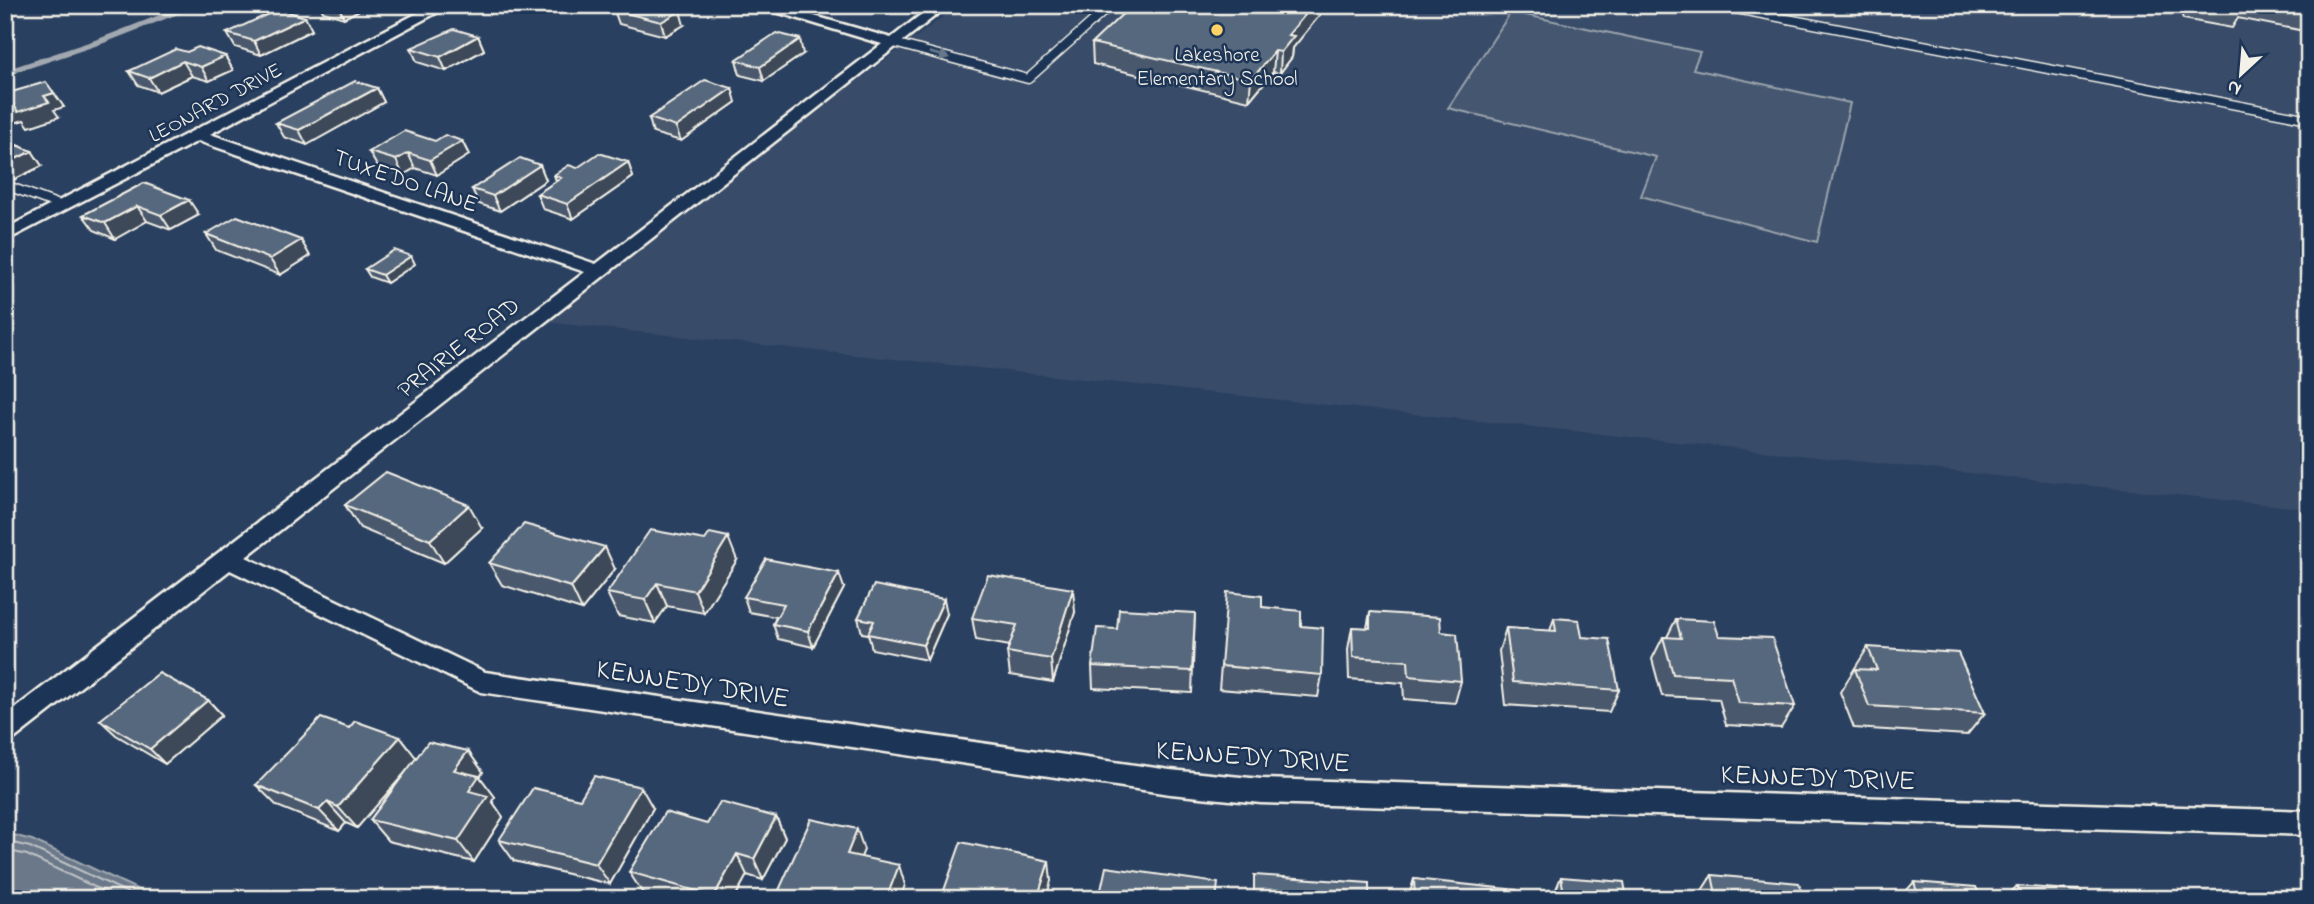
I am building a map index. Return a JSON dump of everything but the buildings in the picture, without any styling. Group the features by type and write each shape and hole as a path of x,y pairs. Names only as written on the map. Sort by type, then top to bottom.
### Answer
{"street":[{"name":"LEONARD DRIVE","path":"5,236 444,5"},
{"path":"760,5 894,43"},
{"name":"PRAIRIE ROAD","path":"5,731 942,5"},
{"name":"TUXEDO LANE","path":"197,135 599,271"},
{"name":"KENNEDY DRIVE","path":"227,558 481,682 1170,782 1261,791 2309,822"}],"lane":[{"path":"894,43 1028,79 1111,5"},
{"path":"1715,5 2309,119"},
{"path":"5,185 62,206"}],"shaded area":[{"path":"959,5 2309,5 2309,509 535,321"},
{"path":"1511,12 1700,52 1693,69 1850,103 1817,242 1641,196 1656,157 1448,108"}],"water":[{"path":"5,833 32,840 158,899 38,899 5,884"}],"waterway":[{"path":"5,73 101,41 193,5"}],"place":[{"name":"Lakeshore Elementary School","path":"1217,30"}]}
